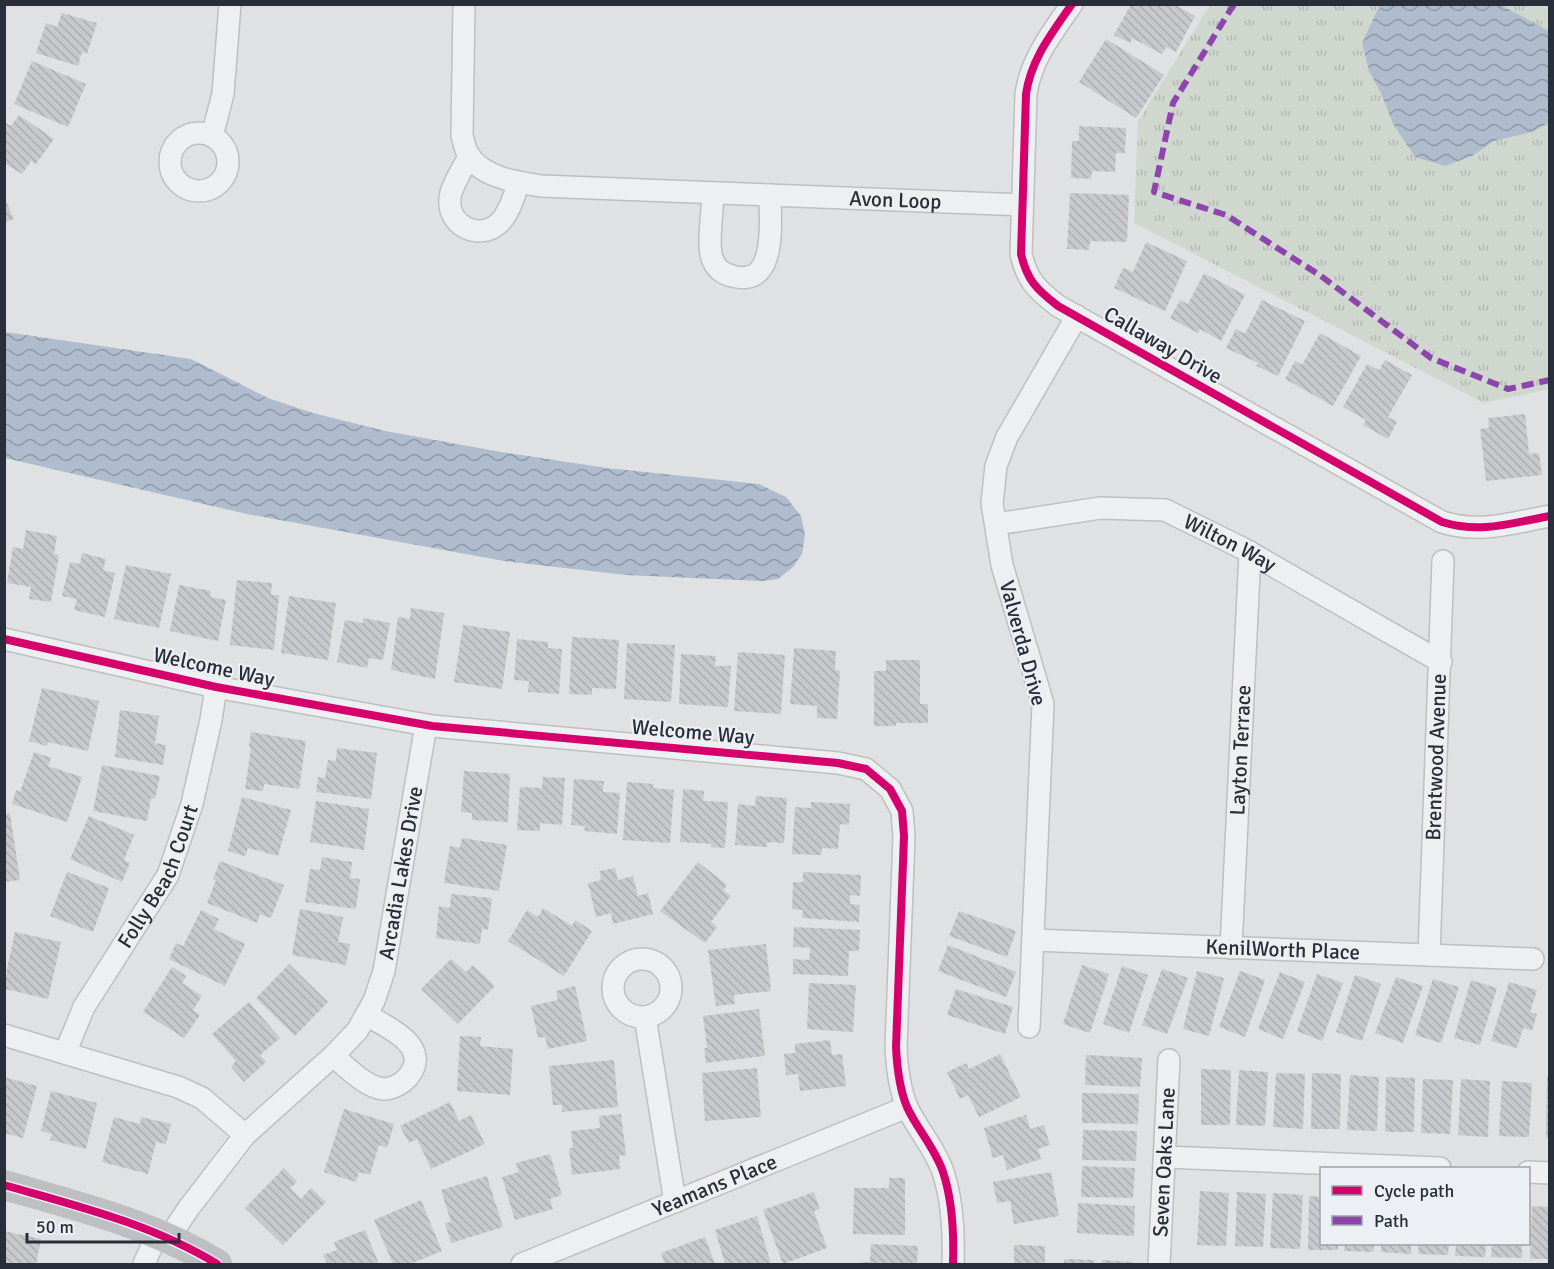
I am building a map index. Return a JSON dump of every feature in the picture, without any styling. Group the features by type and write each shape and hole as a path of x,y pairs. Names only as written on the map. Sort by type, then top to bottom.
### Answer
{"street":[{"path":"212,136 223,94 230,4"},
{"path":"464,4 462,136 469,156 450,197 452,213 465,228 477,231 488,230 499,224 519,183"},
{"name":"Callaway Drive","path":"1069,5 1034,61 1028,77 1021,254 1024,269 1030,281 1041,293 1077,316 1442,522 1475,529 1550,516"},
{"name":"Avon Loop","path":"469,156 484,169 508,180 541,186 1022,205"},
{"path":"713,193 712,260 722,272 738,278 749,276 760,270 768,257 770,195"},
{"name":"Valverda Drive","path":"1029,1028 1043,704 1002,565 992,503 996,466 1007,436 1077,316"},
{"name":"Wilton Way","path":"997,524 1100,508 1165,510 1250,552 1441,662"},
{"name":"Layton Terrace","path":"1231,948 1250,552"},
{"name":"Brentwood Avenue","path":"1429,955 1443,561"},
{"name":"Welcome Way","path":"4,639 216,687 426,725 838,763 866,769 890,789 902,811 904,836 896,1047 898,1075 907,1107 943,1171 952,1210 953,1264"},
{"name":"Folly Beach Court","path":"65,1053 84,1007 168,875 192,804 216,687"},
{"name":"Arcadia Lakes Drive","path":"144,1264 163,1236 188,1209 245,1135 333,1056 357,1031 374,1001 384,971 426,725"},
{"name":"KenilWorth Place","path":"1033,940 1533,959"},
{"path":"333,1056 367,1083 383,1089 395,1087 411,1074 414,1057 408,1041 366,1015"},
{"path":"645,1017 675,1202"},
{"path":"4,1035 178,1087 201,1098 245,1135"},
{"name":"Seven Oaks Lane","path":"1160,1264 1169,1060"},
{"name":"Yeamans Place","path":"522,1264 907,1107"},
{"path":"1165,1157 1415,1167"},
{"path":"1530,1172 1550,1173"},
{"path":"4,1185 128,1222 163,1236 214,1264"}],"green space":[{"path":"1210,5 1549,5 1549,389 1484,403 1134,223 1138,121"}],"water":[{"path":"1383,4 1501,5 1549,31 1549,123 1532,132 1494,141 1472,156 1445,166 1415,157 1393,124 1381,93 1369,71 1362,43 1377,11"},
{"path":"5,332 191,359 268,398 313,413 385,431 607,468 759,484 786,497 801,516 805,535 802,554 793,567 778,579 762,581 626,575 504,561 247,514 5,458"}],"building":[{"path":"1131,4 1174,4 1195,16 1176,52 1166,47 1162,54 1132,38 1130,43 1114,35"},
{"path":"62,13 97,23 87,54 82,52 78,66 36,53 46,23 57,27"},
{"path":"1106,39 1164,75 1136,118 1079,82"},
{"path":"32,61 86,84 68,127 14,104"},
{"path":"19,115 54,139 36,164 31,161 22,174 4,163 4,122 11,126"},
{"path":"1079,126 1126,128 1125,153 1116,153 1115,172 1092,171 1091,179 1071,178 1072,141 1079,141"},
{"path":"1070,193 1129,195 1127,242 1090,241 1089,250 1067,249"},
{"path":"4,197 14,219 4,223"},
{"path":"1146,242 1187,261 1165,311 1114,288 1123,268 1133,272"},
{"path":"1204,273 1245,295 1221,341 1200,329 1198,333 1170,318 1180,300 1188,304"},
{"path":"1262,300 1305,321 1278,376 1256,366 1258,363 1226,348 1236,329 1245,334"},
{"path":"1320,333 1361,356 1333,406 1285,379 1295,361 1302,365"},
{"path":"1385,360 1412,375 1388,417 1397,422 1388,439 1363,425 1366,420 1343,407 1367,364 1379,370"},
{"path":"1525,414 1529,454 1539,453 1542,475 1486,481 1480,429 1489,428 1488,418"},
{"path":"26,530 57,536 54,554 59,555 51,602 29,599 31,587 7,583 13,547 23,549"},
{"path":"82,553 106,559 103,570 115,573 105,617 74,610 77,599 62,596 70,562 80,564"},
{"path":"126,565 171,574 159,628 114,619"},
{"path":"237,580 272,583 271,595 279,595 274,650 230,645"},
{"path":"179,585 211,591 210,597 226,600 218,641 170,631"},
{"path":"289,596 336,603 328,660 281,653"},
{"path":"411,608 444,613 435,679 391,670 398,617 410,619"},
{"path":"363,618 390,623 383,660 369,658 367,668 337,662 345,620 363,623"},
{"path":"463,625 510,632 502,689 454,682"},
{"path":"572,637 619,640 616,689 592,688 592,695 569,694"},
{"path":"517,639 548,642 548,648 562,649 559,694 528,692 529,681 514,680"},
{"path":"627,643 675,645 671,702 624,699"},
{"path":"794,648 836,651 835,670 840,671 837,719 817,718 817,706 790,704"},
{"path":"738,652 785,655 781,714 734,711"},
{"path":"681,654 716,656 715,666 731,666 728,707 679,704"},
{"path":"886,660 920,660 920,704 928,704 928,723 874,726 874,671 886,671"},
{"path":"42,688 99,701 88,751 48,742 47,746 29,741"},
{"path":"120,710 159,716 155,743 166,745 163,765 115,757"},
{"path":"251,732 306,741 299,789 264,784 263,791 245,789"},
{"path":"337,748 377,753 371,799 316,792 318,777 325,778 328,760 336,761"},
{"path":"34,752 51,758 48,766 82,777 67,822 12,804 16,790 20,792"},
{"path":"102,765 160,776 155,799 151,798 147,821 93,811"},
{"path":"464,771 510,774 508,822 472,820 472,813 461,812"},
{"path":"543,777 565,778 562,825 540,823 540,831 517,830 520,787 542,788"},
{"path":"574,779 604,781 603,792 620,793 617,834 584,831 585,826 571,825"},
{"path":"627,782 654,784 653,788 674,790 670,843 623,840"},
{"path":"683,789 704,791 703,801 728,802 725,848 711,847 712,844 680,842"},
{"path":"756,796 787,798 784,843 767,842 767,847 735,845 738,804 755,806"},
{"path":"242,797 291,810 278,856 248,848 245,856 228,851"},
{"path":"316,801 369,809 364,850 310,842"},
{"path":"811,802 850,804 849,825 840,824 838,849 822,848 821,855 792,854 795,807 811,808"},
{"path":"10,813 20,880 4,882 4,814"},
{"path":"89,816 134,835 124,860 130,863 122,882 70,859"},
{"path":"462,838 507,845 499,891 444,883 450,846 460,848"},
{"path":"322,857 352,862 350,878 360,879 356,909 305,902 310,869 320,870"},
{"path":"220,861 284,885 271,918 260,914 257,923 207,903"},
{"path":"698,862 727,885 723,890 731,896 711,922 717,927 705,943 660,911"},
{"path":"615,868 618,880 633,876 638,896 648,893 653,914 613,924 611,913 596,917 588,883 601,880 599,871"},
{"path":"67,872 109,888 93,932 50,916"},
{"path":"803,872 861,875 860,896 850,895 850,904 860,905 859,922 802,918 803,910 792,909 793,882 803,882"},
{"path":"451,894 492,898 488,930 482,929 480,944 436,938 439,906 450,908"},
{"path":"543,908 572,926 575,920 592,931 564,976 508,941 527,910 538,917"},
{"path":"300,909 343,917 338,942 350,944 346,965 292,955"},
{"path":"201,910 219,919 214,929 245,944 225,986 169,959 176,943 183,946"},
{"path":"959,911 1016,931 1007,957 949,936"},
{"path":"794,927 860,930 859,951 849,951 848,976 793,974 793,959 809,960 810,948 793,947"},
{"path":"15,932 61,942 48,999 5,989 5,978"},
{"path":"766,944 771,991 734,995 735,1004 716,1006 708,950"},
{"path":"948,945 1016,972 1006,997 938,971"},
{"path":"451,959 466,972 473,965 495,986 458,1024 421,989"},
{"path":"289,964 328,1002 295,1036 256,998"},
{"path":"1082,965 1109,974 1090,1033 1063,1024"},
{"path":"1122,966 1148,975 1129,1033 1103,1024"},
{"path":"172,967 186,976 182,983 202,996 193,1010 200,1015 184,1038 143,1012"},
{"path":"1162,969 1188,978 1167,1034 1142,1025"},
{"path":"1197,971 1224,978 1209,1036 1183,1029"},
{"path":"1240,971 1265,980 1245,1037 1219,1027"},
{"path":"1280,972 1305,982 1283,1039 1258,1029"},
{"path":"1317,974 1343,983 1322,1041 1297,1031"},
{"path":"1355,975 1381,984 1362,1041 1336,1032"},
{"path":"1396,977 1423,986 1403,1043 1375,1033"},
{"path":"1433,979 1459,987 1441,1043 1415,1035"},
{"path":"1471,980 1497,988 1480,1045 1454,1038"},
{"path":"1509,982 1537,990 1530,1012 1537,1014 1532,1031 1523,1028 1517,1048 1491,1041"},
{"path":"809,983 856,985 853,1032 807,1029"},
{"path":"575,986 587,1041 548,1049 545,1037 538,1038 531,1006 558,1000 556,991"},
{"path":"956,989 1013,1007 1005,1034 947,1015"},
{"path":"249,1002 280,1038 260,1055 266,1062 244,1082 231,1067 236,1061 212,1034"},
{"path":"759,1009 765,1056 706,1063 704,1048 707,1048 703,1016"},
{"path":"460,1036 481,1037 480,1046 513,1049 510,1095 457,1091"},
{"path":"830,1040 832,1055 842,1054 846,1086 800,1091 798,1074 786,1075 784,1054 795,1053 795,1044"},
{"path":"1000,1054 1021,1097 979,1117 968,1095 960,1099 947,1072 966,1063 969,1069"},
{"path":"1086,1055 1142,1058 1140,1087 1085,1085"},
{"path":"614,1060 618,1107 562,1112 562,1105 553,1105 549,1066"},
{"path":"757,1068 761,1117 705,1121 702,1073"},
{"path":"1201,1069 1231,1070 1230,1125 1201,1125"},
{"path":"1239,1070 1268,1072 1265,1126 1236,1125"},
{"path":"1276,1073 1305,1074 1303,1129 1273,1127"},
{"path":"1312,1073 1341,1074 1340,1129 1311,1129"},
{"path":"1350,1075 1379,1077 1377,1131 1347,1130"},
{"path":"4,1077 37,1086 23,1138 4,1133"},
{"path":"1386,1077 1415,1078 1414,1132 1385,1132"},
{"path":"1547,1077 1550,1077 1550,1138 1546,1138"},
{"path":"1423,1079 1453,1080 1450,1134 1421,1133"},
{"path":"1461,1079 1490,1081 1488,1137 1458,1135"},
{"path":"1502,1081 1532,1083 1529,1137 1499,1136"},
{"path":"51,1091 97,1103 86,1149 50,1140 52,1134 41,1131"},
{"path":"1082,1093 1139,1094 1138,1124 1082,1123"},
{"path":"450,1102 459,1121 471,1115 485,1144 431,1169 417,1139 409,1143 400,1126"},
{"path":"344,1109 394,1124 387,1148 379,1145 370,1175 359,1172 356,1182 324,1172"},
{"path":"621,1114 626,1155 619,1156 620,1169 572,1175 569,1148 573,1148 571,1131 600,1128 599,1116"},
{"path":"1026,1115 1030,1129 1044,1125 1050,1145 1038,1149 1041,1159 1007,1170 1003,1155 993,1158 984,1128"},
{"path":"114,1117 140,1124 141,1117 171,1124 166,1144 156,1142 148,1174 102,1162"},
{"path":"1083,1130 1137,1131 1136,1161 1082,1160"},
{"path":"550,1154 562,1195 550,1199 553,1209 515,1220 502,1177 519,1172 516,1163"},
{"path":"1082,1166 1135,1168 1133,1198 1081,1197"},
{"path":"284,1168 297,1182 290,1188 301,1199 311,1188 326,1202 283,1245 245,1208"},
{"path":"1051,1172 1059,1216 1014,1224 1010,1201 997,1203 993,1182"},
{"path":"487,1176 503,1227 451,1243 445,1223 451,1222 441,1190"},
{"path":"889,1178 905,1178 905,1235 853,1234 854,1188 889,1188"},
{"path":"1200,1191 1229,1193 1226,1246 1197,1245"},
{"path":"814,1192 820,1209 814,1211 827,1248 783,1264 763,1210"},
{"path":"1237,1192 1266,1194 1263,1247 1235,1246"},
{"path":"1273,1193 1303,1195 1300,1249 1270,1248"},
{"path":"1309,1196 1320,1197 1320,1245 1338,1245 1338,1250 1308,1250"},
{"path":"421,1200 442,1251 410,1264 393,1264 374,1220"},
{"path":"1078,1203 1135,1206 1134,1236 1077,1233"},
{"path":"1532,1206 1550,1207 1550,1259 1530,1259"},
{"path":"757,1216 771,1264 725,1264 715,1230"},
{"path":"365,1230 379,1264 327,1264 323,1255 337,1250 334,1242"},
{"path":"4,1231 41,1239 36,1264 4,1264"},
{"path":"705,1237 715,1264 665,1264 661,1253"},
{"path":"871,1244 918,1246 917,1264 861,1264 861,1262 870,1262"},
{"path":"1014,1245 1045,1246 1045,1264 1014,1264"},
{"path":"1345,1245 1374,1245 1373,1252 1344,1251"},
{"path":"1381,1245 1411,1245 1411,1254 1381,1252"},
{"path":"1419,1245 1449,1245 1448,1255 1418,1254"},
{"path":"1456,1245 1486,1245 1485,1257 1455,1256"},
{"path":"1492,1245 1522,1245 1522,1258 1491,1257"},
{"path":"1064,1259 1095,1260 1094,1264 1064,1264"},
{"path":"1102,1260 1133,1262 1133,1264 1102,1264"}],"marked path":[{"path":"1234,4 1173,103 1154,192 1226,215 1321,276 1431,358 1508,389 1550,380"}],"cycle path":[{"path":"1072,4 1037,58 1026,94 1021,254 1026,271 1038,289 1058,306 1442,522 1483,527 1550,516"},
{"path":"4,639 216,687 432,726 838,763 866,769 890,789 902,811 904,836 896,1047 898,1070 907,1107 943,1172 952,1218 953,1264"},
{"path":"4,1185 140,1227 217,1264"}]}
